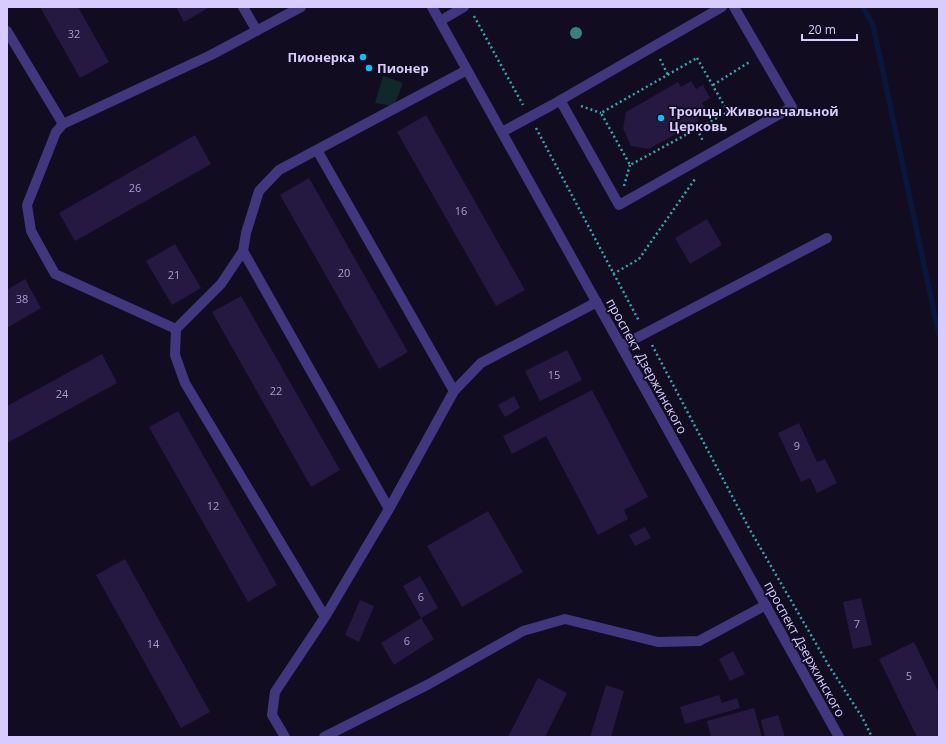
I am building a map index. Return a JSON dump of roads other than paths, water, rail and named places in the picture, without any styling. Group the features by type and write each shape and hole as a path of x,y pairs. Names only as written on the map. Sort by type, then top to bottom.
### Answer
{"street":[{"path":"243,7 257,31"},
{"path":"176,329 55,274 31,231 27,205 56,132 63,124 211,55 301,7"},
{"name":"проспект Дзержинского","path":"432,7 839,737"},
{"path":"440,21 464,7"},
{"path":"502,132 722,7"},
{"path":"560,100 619,205 792,107 734,7"},
{"path":"7,31 63,124"},
{"path":"325,617 185,384 175,355 176,329 221,284 243,251 246,233 259,191 279,170 467,70"},
{"path":"317,150 454,391"},
{"path":"621,346 827,238"},
{"path":"243,251 389,509"},
{"path":"285,737 272,715 275,692 325,617 389,509 454,391 480,363 597,302"},
{"path":"324,737 429,684 523,631 565,619 658,642 699,641 766,605"}],"waterway":[{"path":"863,7 873,25 939,335"}],"place":[{"name":"Пионерка","path":"363,57"},
{"name":"Пионер","path":"369,68"},
{"name":"Троицы Живоначальной Церковь","path":"661,118"}]}
